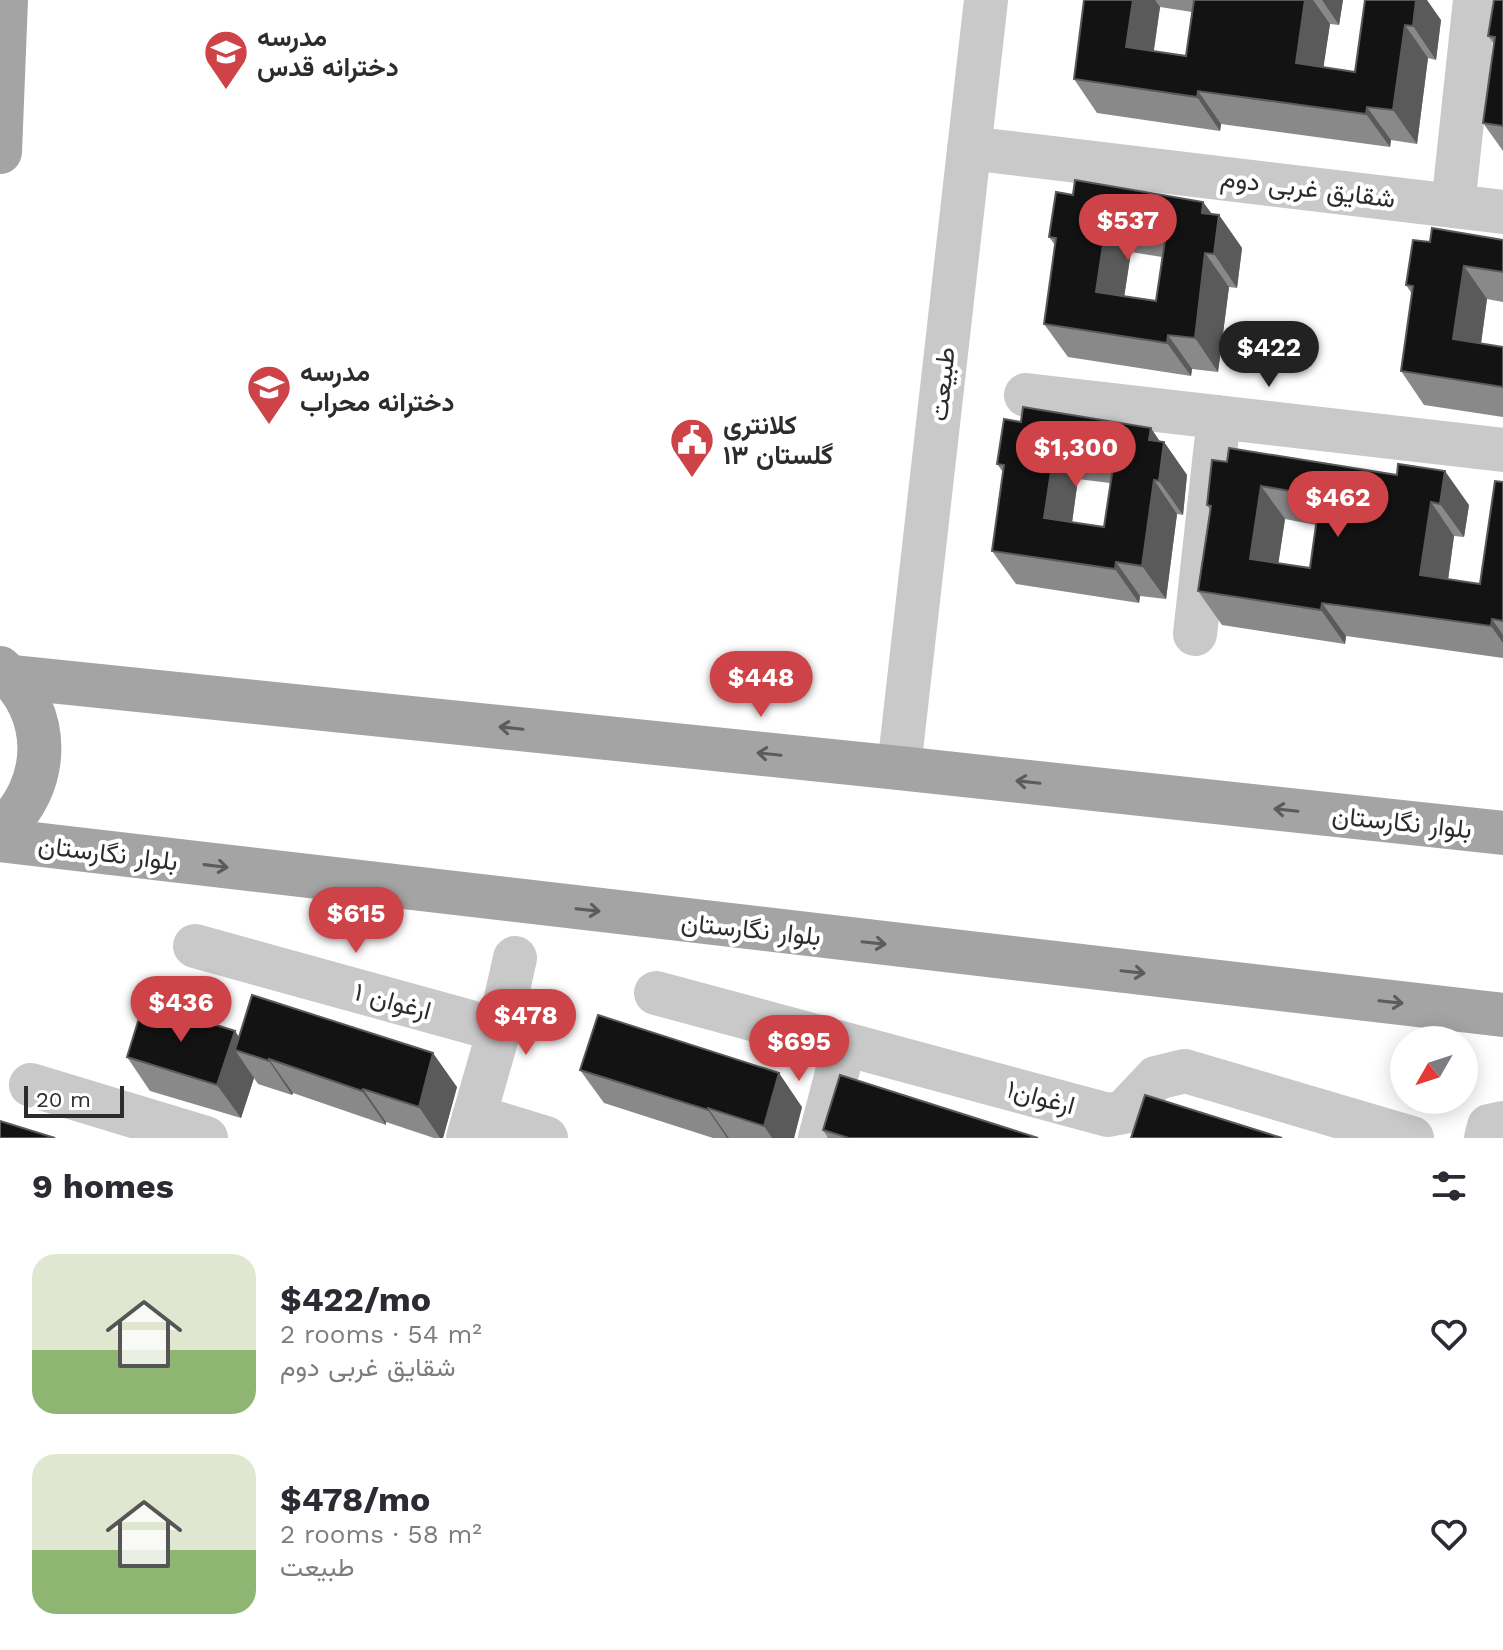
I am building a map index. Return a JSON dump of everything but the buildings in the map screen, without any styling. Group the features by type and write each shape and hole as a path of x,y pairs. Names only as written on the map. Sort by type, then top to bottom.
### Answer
{"main road":[{"path":"0,152 6,0"},
{"path":"0,831 14,819 31,793 39,764 39,732 30,703 6,673"},
{"name":"بلوار نگارستان","path":"6,673 1503,833"},
{"name":"بلوار نگارستان","path":"0,840 1503,1015"}],"street":[{"name":"طبیعت","path":"899,768 986,0"},
{"path":"1453,206 1475,0"},
{"name":"شقایق غربی دوم","path":"969,148 1503,212"},
{"path":"1026,395 1503,450"},
{"path":"1195,634 1219,417"},
{"name":"ارغوان ۱","path":"195,946 499,1030"},
{"path":"515,958 499,1030 471,1127 546,1138"},
{"name":"ارغوان۱","path":"656,993 1108,1115 1124,1112 1156,1078 1185,1071 1412,1138"},
{"path":"820,1138 844,1046"},
{"path":"31,1085 206,1138"},
{"path":"1486,1138 1489,1126 1503,1123"}],"place":[{"name":"مدرسه دخترانه قدس","path":"226,91"},
{"name":"مدرسه دخترانه محراب","path":"269,426"},
{"name":"کلانتری ۱۳ گلستان","path":"692,479"}]}
